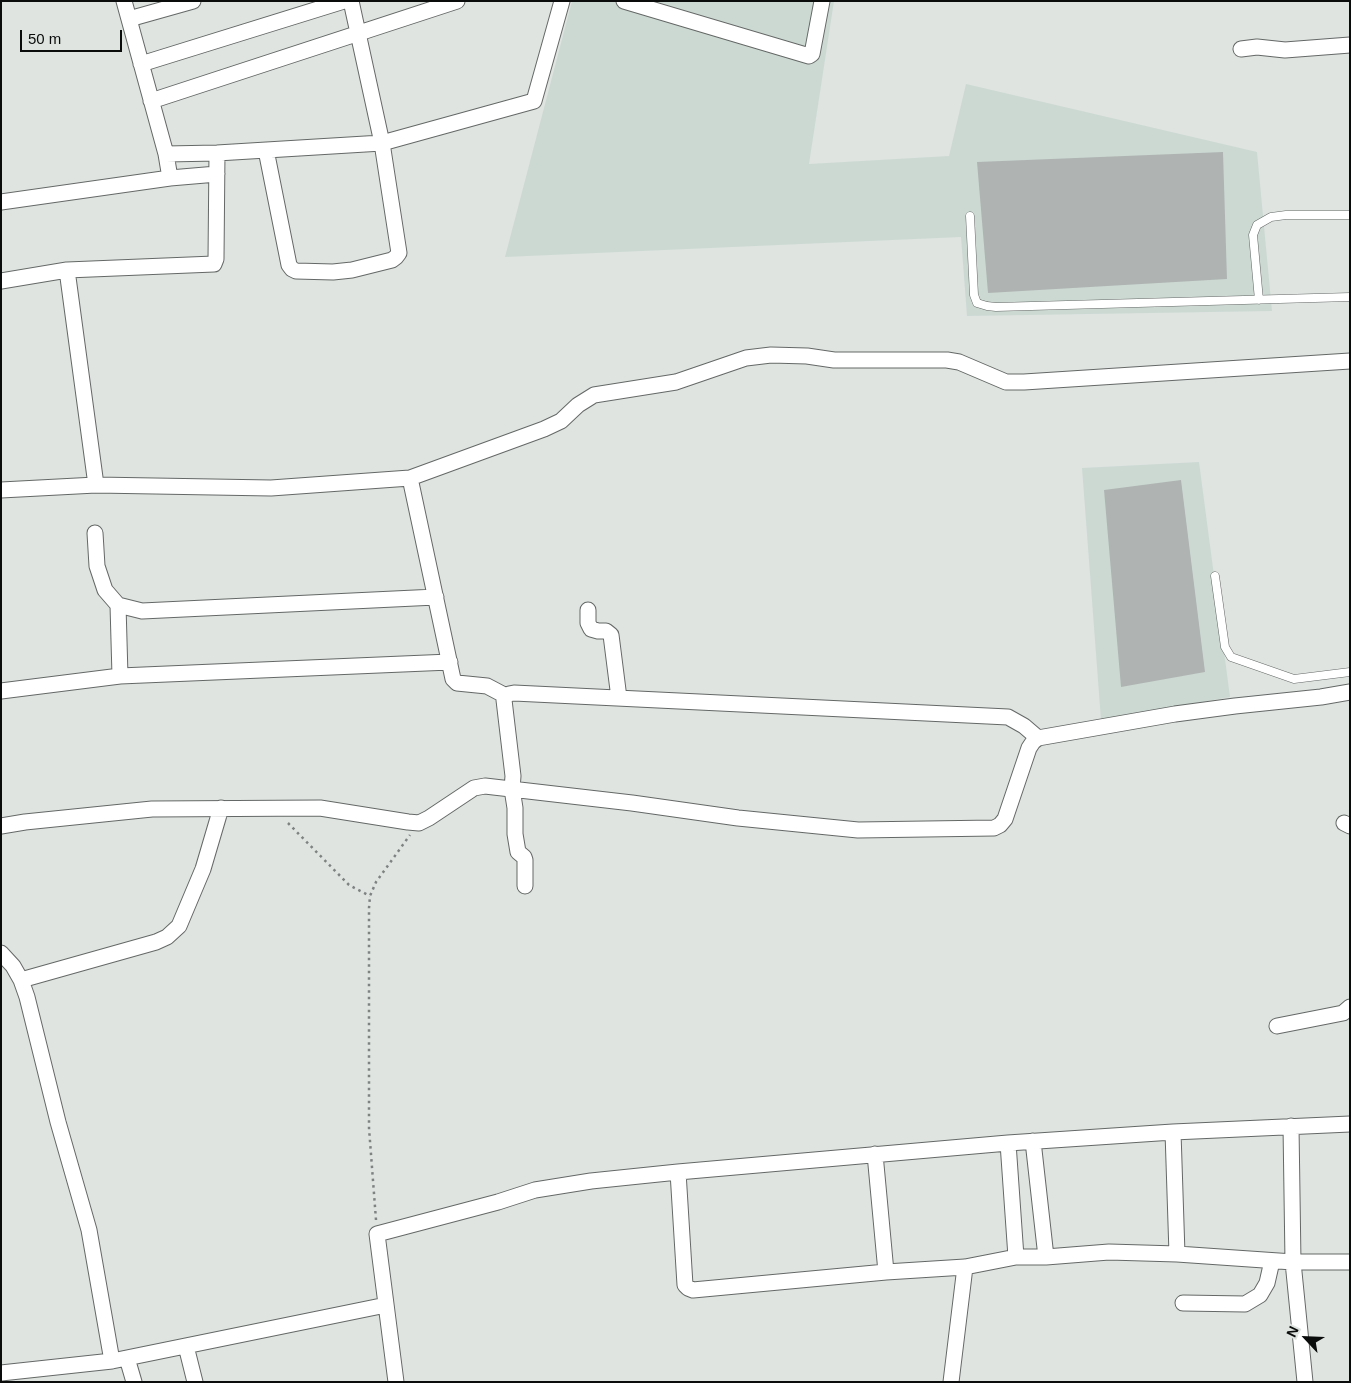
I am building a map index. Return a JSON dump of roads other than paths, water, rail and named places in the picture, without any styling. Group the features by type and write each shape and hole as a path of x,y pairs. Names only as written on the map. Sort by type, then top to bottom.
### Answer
{"street":[{"path":"124,1 166,154 170,178"},
{"path":"129,19 193,1"},
{"path":"141,64 344,1"},
{"path":"266,150 292,269 333,272 352,270 392,260 399,252 382,143 351,1"},
{"path":"151,101 457,1"},
{"path":"166,154 217,153 382,143 534,101 562,1"},
{"path":"624,1 809,56 812,54 822,1"},
{"path":"1241,49 1257,47 1285,50 1350,46"},
{"path":"1,281 67,270 214,264 216,259 217,153"},
{"path":"1,202 170,178 217,174"},
{"path":"67,270 96,485"},
{"path":"1,490 96,485 271,488 410,478 562,421 578,405 594,395 676,382 746,358 771,355 807,356 834,360 947,360 960,362 1006,382 1350,361"},
{"path":"410,478 453,679 457,683 487,686 506,696 514,693 1008,717 1024,726 1038,738"},
{"path":"95,533 96,566 105,590 118,605 142,610 436,597"},
{"path":"118,605 120,676"},
{"path":"588,610 588,623 591,628 598,631 606,631 611,635 619,698"},
{"path":"1,691 120,676 450,662"},
{"path":"1,826 152,809 220,808 320,808 419,823 474,788 485,786 632,803 738,818 858,830 994,828 1005,819 1029,748 1038,738 1174,714 1350,692"},
{"path":"506,696 504,700 513,776 515,834 518,852 524,857 524,886"},
{"path":"21,980 156,942 167,937 179,926 200,876 220,808"},
{"path":"1,953 13,966 28,997 58,1122 89,1230 120,1360 134,1382"},
{"path":"1277,1026 1343,1013 1350,1007"},
{"path":"396,1382 378,1234 498,1202 534,1190 590,1181 678,1172 1008,1143 1173,1132 1350,1124"},
{"path":"1291,1126 1293,1262 1305,1382"},
{"path":"1173,1132 1178,1254"},
{"path":"1033,1141 1046,1257"},
{"path":"1008,1143 1016,1257"},
{"path":"875,1154 886,1272"},
{"path":"678,1172 685,1284 693,1290 886,1272 964,1267 1016,1257 1046,1257 1109,1252 1178,1254 1293,1262 1350,1262"},
{"path":"1183,1303 1245,1304 1260,1295 1267,1282 1272,1261"},
{"path":"951,1382 964,1267"},
{"path":"1,1373 120,1360 386,1305"},
{"path":"186,1346 195,1382"}],"lane":[{"path":"1259,300 1253,235 1257,225 1271,217 1286,215 1350,215"},
{"path":"970,216 974,295 978,303 987,306 1350,297"},
{"path":"1215,576 1225,647 1231,657 1294,680 1350,672"}]}
